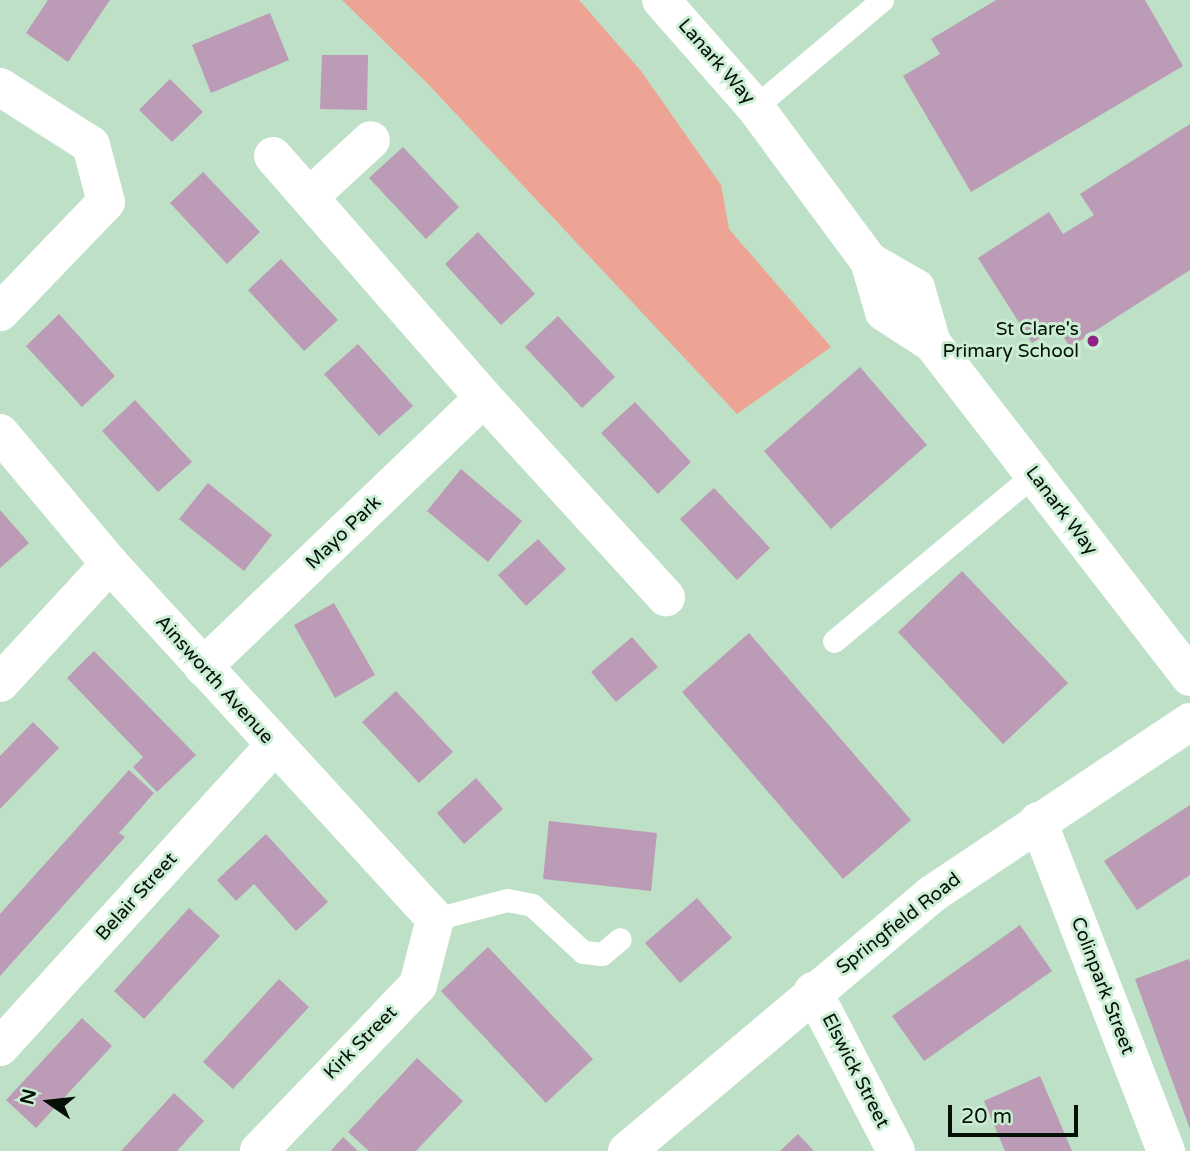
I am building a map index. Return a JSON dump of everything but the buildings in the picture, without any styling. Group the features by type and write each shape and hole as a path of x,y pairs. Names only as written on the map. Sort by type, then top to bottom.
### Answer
{"street":[{"name":"Lanark Way","path":"661,0 755,107 869,261 884,312 932,343 1190,677"},
{"path":"0,87 91,145 106,202 0,312"},
{"path":"309,197 371,140"},
{"path":"273,156 484,398 666,597"},
{"name":"Mayo Park","path":"204,667 484,398"},
{"name":"Ainsworth Avenue","path":"0,433 110,565 273,747 435,919"},
{"path":"0,683 110,565"},
{"name":"Springfield Road","path":"627,1151 813,991 932,894 1190,722"},
{"name":"Belair Street","path":"0,1047 273,747"},
{"name":"Colinpark Street","path":"1038,821 1166,1151"},
{"name":"Kirk Street","path":"259,1151 418,985 435,919"},
{"name":"Elswick Street","path":"813,991 896,1151"}],"lane":[{"path":"755,107 882,0"},
{"path":"834,641 1033,475"},
{"path":"435,919 507,900 532,905 583,952 602,954 620,939"}],"shaded area":[{"path":"342,0 579,0 641,71 721,185 729,229 831,347 737,414 428,84"}],"place":[{"name":"St Clare's Primary School","path":"1093,341"}]}
